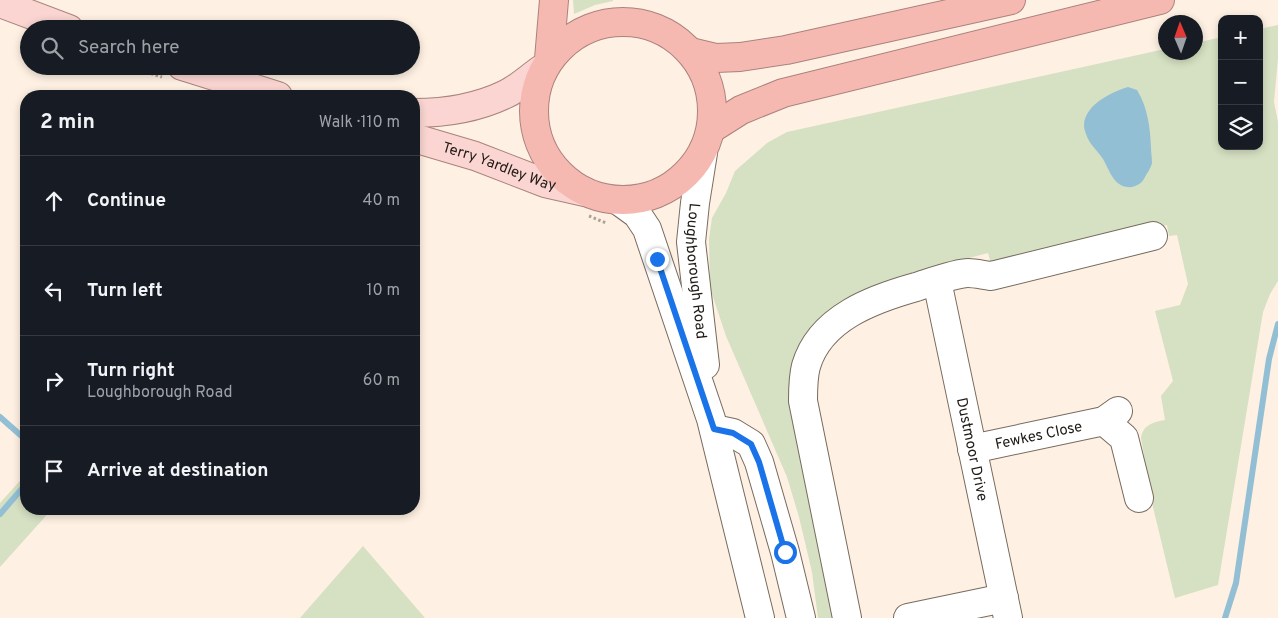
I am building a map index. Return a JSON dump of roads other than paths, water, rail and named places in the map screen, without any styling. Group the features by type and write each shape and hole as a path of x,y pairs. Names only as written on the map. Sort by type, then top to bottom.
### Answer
{"highway":[{"path":"554,0 545,64 536,90 533,108 538,142 563,178 585,204 616,213 672,186 686,175 707,141 741,110 783,93 1160,0"},
{"path":"633,0 650,25"},
{"path":"691,52 716,58 740,57 786,50 1011,0"},
{"path":"545,64 558,49 577,34 602,24 627,21 650,25 670,34 691,52 710,87 707,141"}],"main road":[{"path":"0,2 46,20"},
{"path":"420,113 442,112 474,106 507,94 545,64"},
{"path":"211,75 259,90"},
{"name":"Terry Yardley Way","path":"420,140 475,156 545,183 585,204"}],"street":[{"name":"Loughborough Road","path":"707,141 695,203 691,242 713,424"},
{"name":"Loughborough Road","path":"616,213 637,214 647,229 713,424 760,618"},
{"path":"847,618 803,400 806,366 818,341 836,323 854,310 887,295 966,273 991,276 1153,236"},
{"name":"Dustmoor Drive","path":"937,281 1006,608"},
{"name":"Fewkes Close","path":"972,449 1111,416 1124,438 1139,498"},
{"path":"713,424 751,444 759,462 783,543 800,618"},
{"path":"908,618 1006,608"}],"water":[{"path":"1128,87 1137,90 1146,111 1152,163 1142,182 1132,187 1122,186 1115,180 1103,159 1089,141 1084,125 1090,110 1096,104 1103,98"}],"waterway":[{"path":"1225,618 1236,583 1269,359 1278,324"},
{"path":"0,417 20,435"},
{"path":"0,514 20,491"}]}
